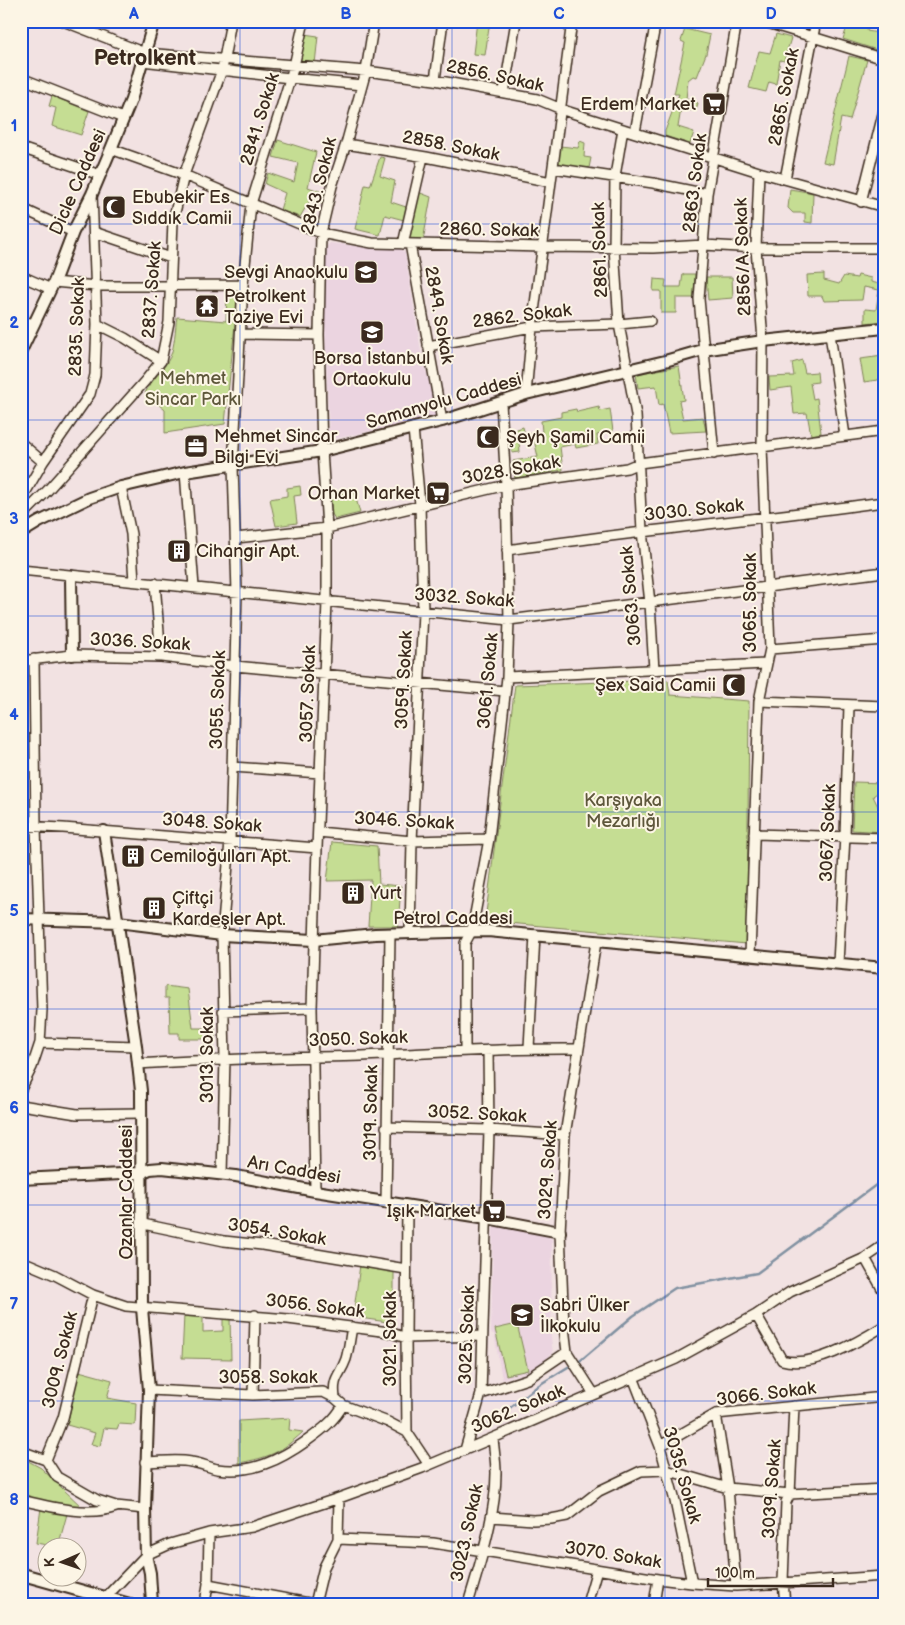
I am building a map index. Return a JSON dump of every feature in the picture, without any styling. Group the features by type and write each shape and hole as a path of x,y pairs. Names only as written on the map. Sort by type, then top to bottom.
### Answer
{"main road":[{"path":"21,1574 104,1601 128,1604"}],"street":[{"name":"Dicle Caddesi","path":"21,351 53,286 73,232 111,150 131,100 154,21"},
{"name":"2837. Sokak","path":"21,517 48,491 161,361 168,322 173,221 184,175 224,66 231,21"},
{"name":"2841. Sokak","path":"233,466 243,285 251,204 294,66 304,21"},
{"name":"2843. Sokak","path":"322,451 319,336 321,233 332,186 346,144 366,71 374,21"},
{"path":"435,80 443,21"},
{"path":"504,93 516,21"},
{"path":"526,394 532,327 572,21"},
{"path":"635,132 656,21"},
{"name":"2863. Sokak","path":"714,454 699,299 707,194 737,21"},
{"path":"761,21 884,58"},
{"name":"2865. Sokak","path":"785,179 816,21"},
{"name":"2856. Sokak","path":"68,22 143,57 224,66 290,78 362,85"},
{"name":"2856. Sokak","path":"224,66 294,66 366,71 435,80 537,99 623,129 759,172 884,207"},
{"path":"21,78 123,118"},
{"path":"861,202 884,110"},
{"name":"2861. Sokak","path":"623,129 615,176 614,247 620,324 628,370"},
{"name":"2858. Sokak","path":"346,144 551,182"},
{"path":"21,148 100,175"},
{"name":"2860. Sokak","path":"111,150 184,175 321,233 372,243 543,247 653,248 704,245 756,248 884,248"},
{"name":"2849. Sokak","path":"423,157 407,244 442,422"},
{"path":"552,168 615,176 707,194"},
{"name":"2856/A. Sokak","path":"759,172 756,248 763,341"},
{"name":"2835. Sokak","path":"21,500 43,462 90,394 95,375 97,324 92,194"},
{"path":"21,208 73,232"},
{"path":"94,232 171,258"},
{"path":"21,276 53,286 243,285"},
{"path":"21,321 34,324"},
{"name":"2862. Sokak","path":"428,346 532,327 650,321"},
{"path":"97,324 125,338 161,361"},
{"name":"Samanyolu Caddesi","path":"21,533 39,522 89,498 121,487 185,472 322,451 442,422 526,394 703,350 763,341 884,328"},
{"path":"241,334 319,336"},
{"path":"830,334 845,436"},
{"name":"3065. Sokak","path":"750,955 759,701 770,649 762,447 763,341"},
{"name":"3063. Sokak","path":"628,370 636,415 642,531 650,603 654,670"},
{"name":"3061. Sokak","path":"465,1051 465,943 472,930 489,839 507,677 510,620 506,485 501,403"},
{"name":"3059. Sokak","path":"410,933 412,841 423,612 420,505 413,428"},
{"name":"3028. Sokak","path":"236,538 327,528 506,485 627,468 639,463 884,431"},
{"path":"21,443 43,462"},
{"name":"3057. Sokak","path":"315,1191 312,1008 328,602 327,528 322,451"},
{"name":"3055. Sokak","path":"222,935 230,841 237,592 233,466"},
{"path":"185,472 194,587"},
{"path":"121,487 131,534 134,581"},
{"name":"3030. Sokak","path":"507,550 642,531 765,518 884,502"},
{"name":"3032. Sokak","path":"21,570 510,620 884,572"},
{"path":"71,576 72,655"},
{"path":"155,583 161,657"},
{"path":"770,649 884,640"},
{"name":"3036. Sokak","path":"21,661 72,655 161,657 235,666 505,691"},
{"path":"21,1089 32,1067 40,1043 42,1010 36,827 34,659"},
{"path":"507,677 766,664"},
{"path":"759,701 884,706"},
{"name":"3067. Sokak","path":"838,963 845,836 849,705"},
{"path":"232,767 320,773"},
{"name":"3048. Sokak","path":"21,826 317,848"},
{"name":"Ozanlar Caddesi","path":"104,831 138,1064 143,1224 142,1308 148,1390 145,1462 146,1555 150,1572 152,1604"},
{"name":"3046. Sokak","path":"318,832 412,841 489,839"},
{"path":"754,834 884,838"},
{"name":"Petrol Caddesi","path":"21,919 118,922 222,935 314,940 472,930 884,968"},
{"name":"3019. Sokak","path":"386,1203 390,934"},
{"name":"3013. Sokak","path":"222,935 225,1058 222,1174"},
{"path":"529,1048 535,935"},
{"name":"3029. Sokak","path":"594,1394 567,1352 564,1327 560,1232 566,1135 596,942"},
{"path":"223,1011 312,1008"},
{"path":"40,1043 136,1046"},
{"name":"3050. Sokak","path":"138,1064 225,1058 312,1057 529,1048 578,1049"},
{"name":"3025. Sokak","path":"465,1450 481,1394 489,1130 488,1050"},
{"path":"21,1105 77,1114 141,1113"},
{"name":"3052. Sokak","path":"386,1127 489,1130 566,1135"},
{"name":"Arı Caddesi","path":"21,1180 141,1173 150,1169 162,1168 222,1174 560,1232"},
{"name":"3021. Sokak","path":"407,1206 407,1432"},
{"name":"3054. Sokak","path":"143,1224 224,1240 406,1269"},
{"name":"3062. Sokak","path":"146,1555 170,1544 252,1526 339,1498 465,1450 676,1359 756,1315 790,1292 866,1258 884,1245"},
{"path":"866,1258 884,1292"},
{"name":"3056. Sokak","path":"21,1263 29,1264 55,1275 92,1295 126,1306 255,1315 389,1332 406,1338 482,1336"},
{"name":"3009. Sokak","path":"46,1460 63,1418 92,1295"},
{"path":"253,1395 255,1315"},
{"path":"756,1315 782,1360 792,1363 821,1358 846,1348 884,1326"},
{"path":"335,1398 334,1384 345,1361 352,1327"},
{"path":"481,1394 527,1379 567,1352"},
{"name":"3035. Sokak","path":"633,1377 660,1446 676,1501 692,1583"},
{"name":"3058. Sokak","path":"148,1390 253,1395 323,1392 335,1398 343,1405 388,1422 407,1432"},
{"name":"3066. Sokak","path":"660,1446 716,1414 884,1397"},
{"path":"145,1462 190,1461 230,1470 252,1469 268,1464 290,1453 320,1432 338,1414 343,1405"},
{"name":"3039. Sokak","path":"785,1604 783,1582 786,1502 790,1494 794,1406"},
{"path":"716,1414 728,1488 736,1586"},
{"path":"407,1432 429,1465"},
{"name":"3023. Sokak","path":"468,1604 484,1550 491,1517 496,1474 493,1438"},
{"path":"21,1451 46,1460 57,1477 97,1500 116,1506 145,1509"},
{"path":"491,1517 533,1520 568,1516 599,1491 641,1471 666,1470 728,1488 790,1494 884,1489"},
{"path":"208,1584 315,1604 324,1567 338,1539 339,1498"},
{"path":"21,1500 46,1506 96,1512 116,1506"},
{"path":"205,1604 208,1584 209,1534"},
{"name":"3070. Sokak","path":"338,1539 433,1543 658,1579 736,1586 884,1576"},
{"path":"104,1601 146,1555"},
{"path":"587,1604 597,1569"},
{"path":"654,1604 658,1579"}],"shaded area":[{"path":"330,243 401,249 405,253 421,352 436,409 435,417 334,439 329,435 324,296 326,248"},
{"name":"Sabri Ülker İlkokulu","path":"498,1226 546,1236 552,1239 551,1337 553,1353 533,1370 502,1379 494,1334 491,1333 493,1228"}],"green space":[{"path":"477,21 490,21 485,55 473,54"},
{"path":"849,21 869,21 867,31 884,34 883,52 843,39"},
{"path":"685,29 710,35 706,54 697,77 693,76 688,80 686,99 698,103 696,111 681,109 678,127 694,132 690,144 665,136 665,131 679,94 674,94 685,43 681,41"},
{"path":"304,34 318,36 315,64 300,63"},
{"path":"776,34 791,38 784,61 780,60 776,84 769,82 766,92 749,88 759,51 770,53"},
{"path":"849,56 867,60 850,120 841,118 833,164 823,162"},
{"path":"52,96 89,111 81,135 52,126 56,108 49,106"},
{"path":"278,140 316,152 308,187 325,193 321,204 310,200 300,217 280,210 285,193 265,184 268,173 294,182 298,163 273,157"},
{"path":"580,141 585,143 584,157 591,158 589,168 557,165 560,146 578,148"},
{"path":"380,157 385,158 380,176 395,181 391,202 406,207 404,220 385,215 380,235 355,229 365,185 370,186"},
{"path":"790,189 813,193 812,223 805,222 805,213 793,213 788,208"},
{"path":"418,192 431,197 423,241 408,239"},
{"path":"683,274 695,274 694,298 676,298 676,313 661,313 661,291 653,291 654,279 666,280 665,287 681,287"},
{"path":"824,274 824,280 839,284 844,276 857,278 858,275 871,278 871,282 884,285 884,321 865,323 865,309 876,310 879,290 864,287 862,300 824,301 822,296 808,296 807,275"},
{"path":"706,277 732,277 733,298 708,300"},
{"name":"Mehmet Sincar Parkı","path":"227,293 238,294 225,424 165,433 165,410 145,393 172,353 177,317 226,321"},
{"path":"883,356 884,379 864,382 860,359"},
{"path":"802,360 805,373 817,372 818,382 810,383 813,399 817,398 821,433 811,435 807,413 794,414 791,387 770,390 769,377 794,376 792,363"},
{"path":"679,366 684,400 679,401 683,419 703,417 706,431 669,433 663,404 659,405 656,386 638,388 636,374"},
{"path":"599,407 600,411 610,409 613,431 597,435 598,444 576,448 575,444 560,447 563,470 515,478 513,461 538,457 534,440 519,442 520,452 512,453 511,431 523,427 525,435 542,432 541,421 561,417 561,412 576,409 577,412"},
{"path":"300,486 301,495 294,496 297,523 276,526 270,499 287,496 287,488"},
{"path":"354,491 360,513 335,519 332,514 330,495"},
{"name":"Karşıyaka Mezarlığı","path":"668,680 670,695 749,701 747,944 485,921 515,685"},
{"path":"854,782 884,783 884,796 880,791 873,796 884,819 884,832 852,830"},
{"path":"332,842 377,846 379,884 401,886 398,926 368,926 371,880 327,881"},
{"path":"165,986 188,989 193,1028 215,1028 215,1039 179,1039 179,1033 170,1033 169,998 165,998"},
{"path":"360,1265 394,1271 394,1323 353,1317"},
{"path":"184,1315 203,1315 203,1332 223,1331 223,1318 230,1318 231,1359 182,1358"},
{"path":"517,1324 528,1370 506,1375 495,1329"},
{"path":"79,1371 112,1380 107,1398 136,1403 135,1425 119,1424 117,1429 104,1428 100,1446 91,1444 95,1433 67,1425"},
{"path":"290,1418 289,1430 303,1432 288,1445 274,1453 259,1459 239,1463 239,1421"},
{"path":"21,1457 41,1468 84,1511 21,1496"},
{"path":"41,1508 67,1514 60,1538 38,1538 38,1543 36,1543"}],"waterway":[{"path":"580,1361 633,1316 675,1288 757,1273 884,1179"},
{"path":"489,1424 539,1385 568,1367"}],"place":[{"name":"Erdem Market","path":"714,104"},
{"name":"Ebubekir Es Sıddık Camii","path":"114,207"},
{"name":"Sevgi Anaokulu","path":"366,272"},
{"name":"Petrolkent Taziye Evi","path":"207,306"},
{"name":"Borsa İstanbul Ortaokulu","path":"372,332"},
{"name":"Şeyh Şamil Camii","path":"488,437"},
{"name":"Mehmet Sincar Bilgi Evi","path":"196,446"},
{"name":"Orhan Market","path":"438,493"},
{"name":"Cihangir Apt.","path":"179,551"},
{"name":"Şex Said Camii","path":"734,685"},
{"name":"Cemiloğulları Apt.","path":"133,856"},
{"name":"Yurt","path":"353,893"},
{"name":"Çiftçi Kardeşler Apt.","path":"154,908"},
{"name":"Işık Market","path":"494,1211"},
{"name":"Sabri Ülker İlkokulu","path":"522,1315"}],"district":[{"name":"Petrolkent","path":"145,58"}]}
